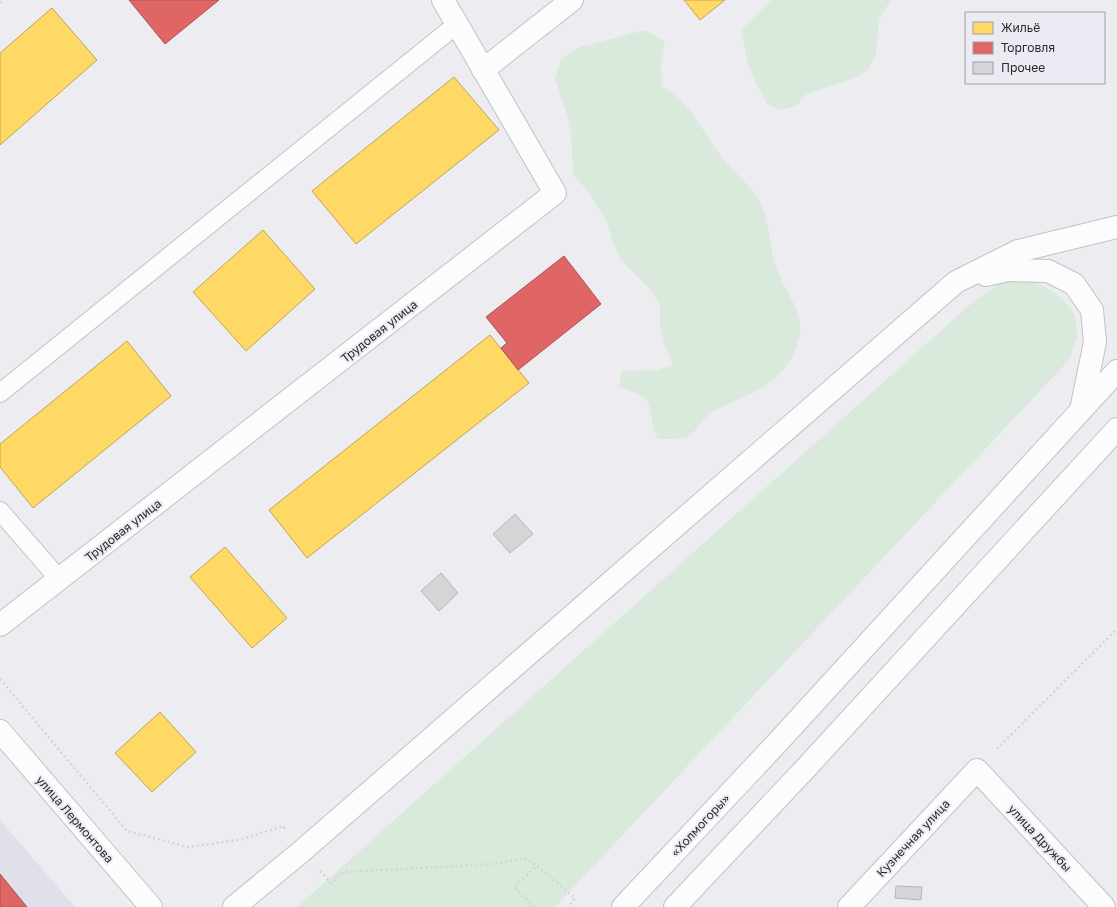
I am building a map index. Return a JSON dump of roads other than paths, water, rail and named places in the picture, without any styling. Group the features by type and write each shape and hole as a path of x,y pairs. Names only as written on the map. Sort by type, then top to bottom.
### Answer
{"street":[{"path":"443,0 483,70 572,0"},
{"name":"Трудовая улица","path":"0,625 555,193 483,70"},
{"path":"234,907 302,851 956,282 1018,251 1117,227"},
{"path":"956,282 1008,270 1048,271 1074,284 1092,310 1095,342 1081,410"},
{"name":"«Холмогоры»","path":"623,907 777,743 1117,371"},
{"path":"675,907 805,769 1117,429"},
{"name":"улица Лермонтова","path":"0,731 151,907"},
{"name":"Кузнечная улица","path":"849,907 977,770"},
{"name":"улица Дружбы","path":"977,770 1104,907"}],"lane":[{"path":"0,393 456,25"},
{"path":"0,511 59,579"}]}
